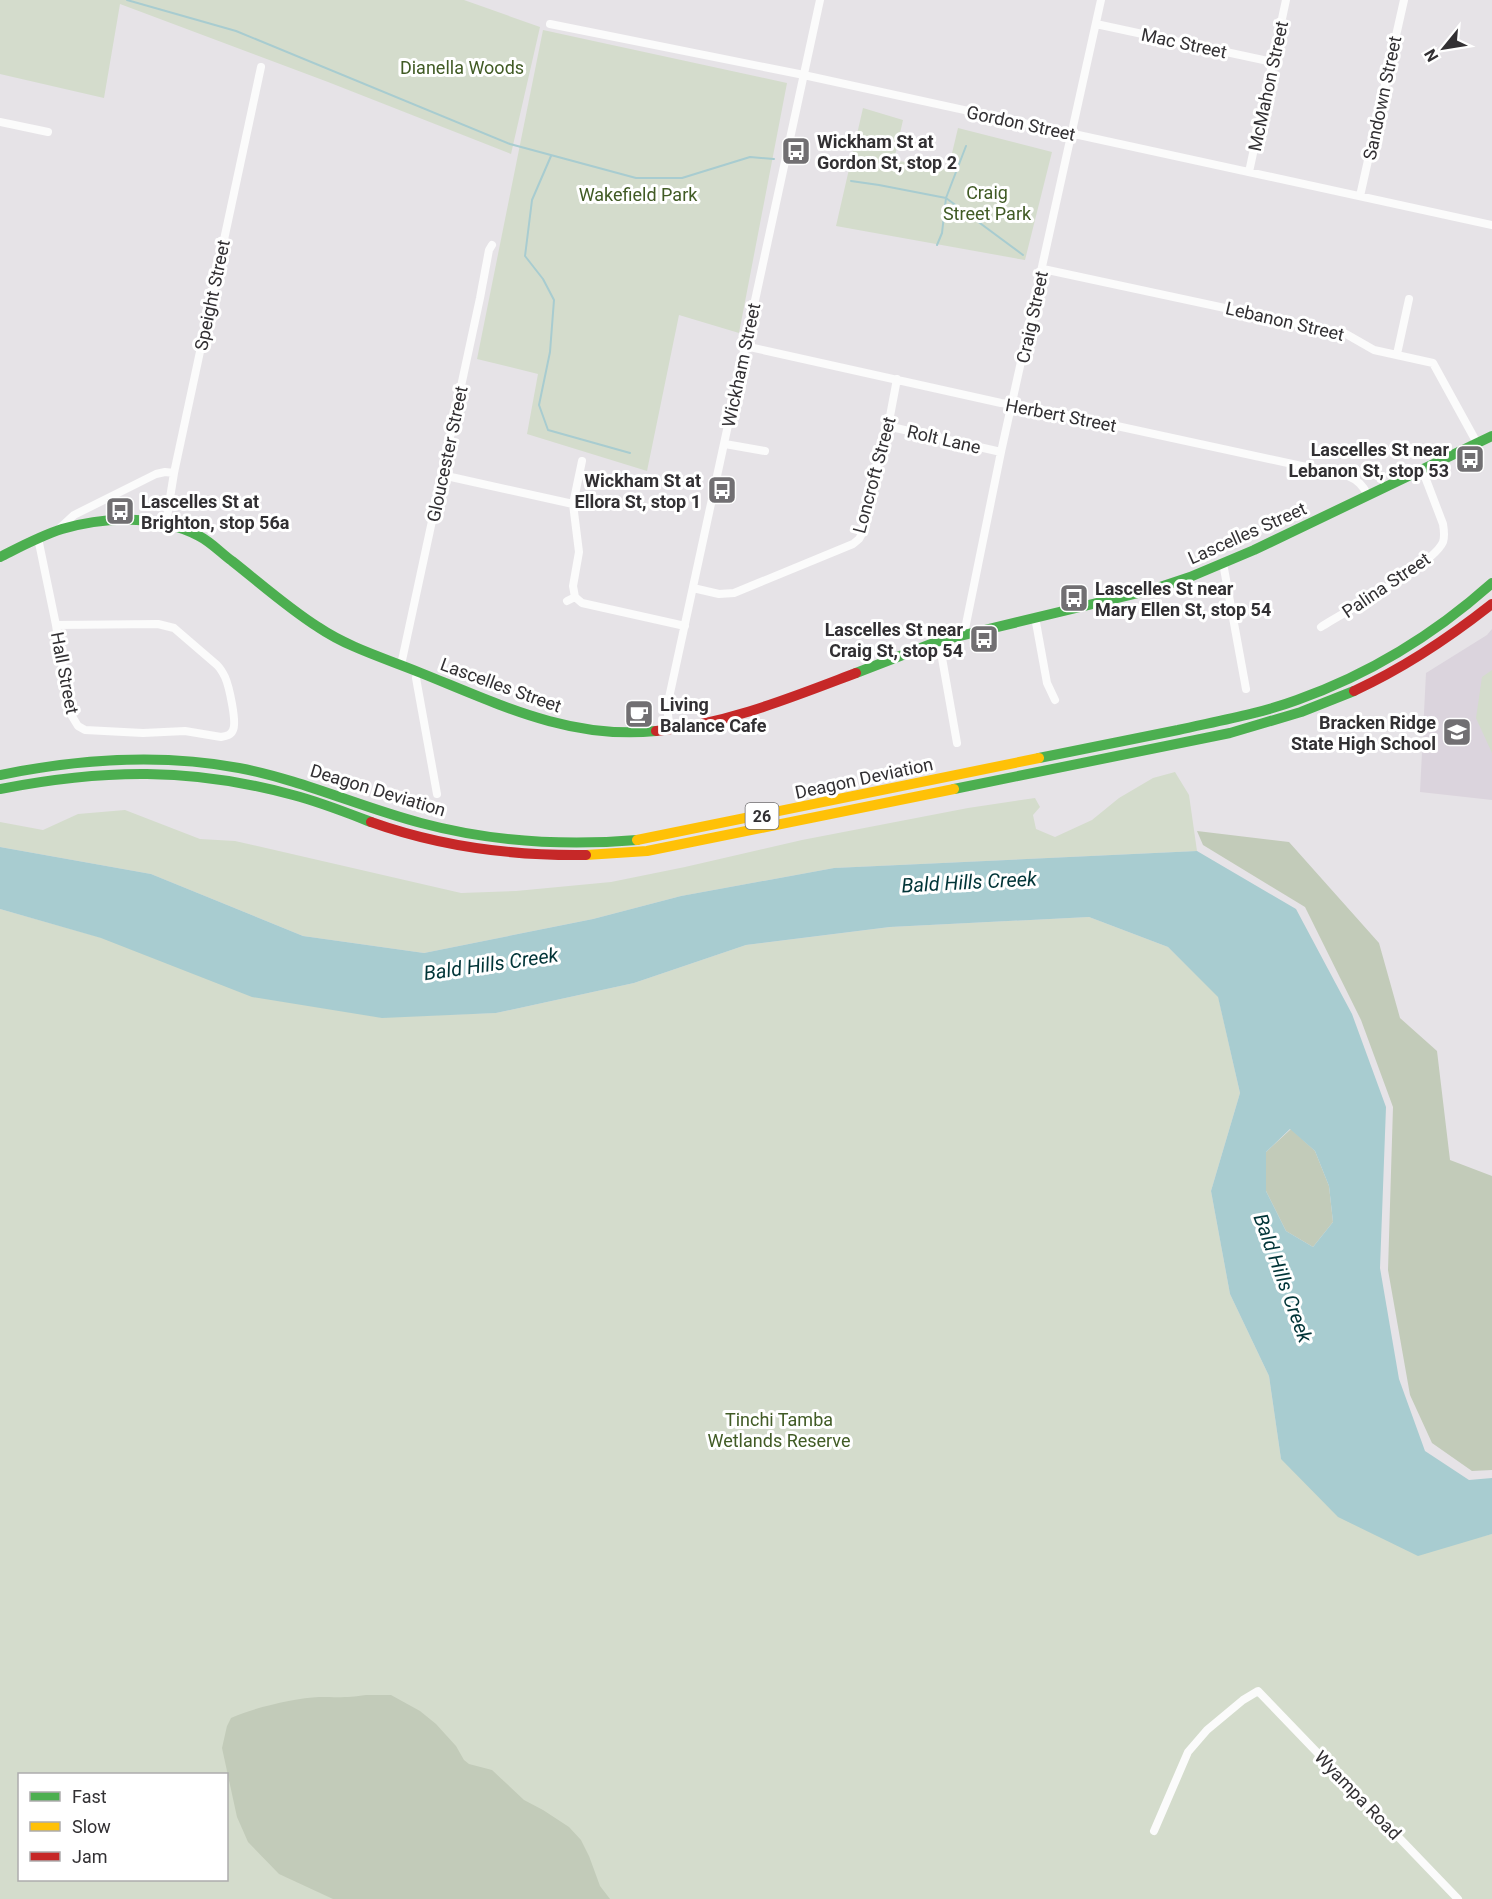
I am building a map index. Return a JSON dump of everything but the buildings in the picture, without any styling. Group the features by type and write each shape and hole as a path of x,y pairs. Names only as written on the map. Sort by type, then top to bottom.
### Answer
{"main road":[{"name":"Lascelles Street","path":"0,557 38,538 72,526 146,520 166,523 201,537 324,632 341,641 516,711 552,723 577,728 627,732 670,730 720,721 750,712 939,641 1151,590 1254,550 1492,436"},
{"name":"Deagon Deviation","path":"0,775 86,761 145,759 199,762 239,768 293,781 420,823 470,834 513,841 580,844 641,840 1166,732 1271,708 1323,690 1389,658 1445,621 1492,583"},
{"name":"Deagon Deviation","path":"0,789 90,774 188,775 223,779 288,793 397,831 462,847 509,854 557,857 615,855 647,851 1230,733 1286,719 1343,698 1393,673 1457,631 1492,603"}],"street":[{"name":"Wickham Street","path":"670,730 668,707 820,0"},
{"name":"Craig Street","path":"964,634 1001,452 1101,0"},
{"name":"McMahon Street","path":"1249,172 1286,0"},
{"name":"Sandown Street","path":"1360,195 1404,0"},
{"name":"Gordon Street","path":"550,24 804,76 1492,225"},
{"name":"Mac Street","path":"1096,24 1273,62"},
{"name":"Speight Street","path":"166,523 174,473 261,67"},
{"path":"0,122 48,132"},
{"name":"Gloucester Street","path":"401,664 489,250 492,245"},
{"name":"Lebanon Street","path":"1043,268 1346,334 1374,350 1434,363 1477,443"},
{"path":"1397,354 1409,299"},
{"name":"Herbert Street","path":"745,346 1348,476 1361,484 1368,495"},
{"name":"Loncroft Street","path":"693,588 719,594 734,593 853,544 859,539 897,380"},
{"name":"Rolt Lane","path":"887,426 1001,452"},
{"path":"724,444 765,451"},
{"path":"582,461 573,504 579,552 573,586 575,597 582,603 685,626"},
{"name":"Palina Street","path":"1321,627 1420,566 1443,542 1443,524 1422,469"},
{"path":"54,532 74,515 156,474 174,473"},
{"path":"442,475 573,504"},
{"name":"Hall Street","path":"38,538 56,625 70,713 78,726 85,730 96,731 185,731 221,737 229,735 234,727 227,680 222,671 218,665 174,628 158,624 56,625"},
{"path":"1223,563 1246,689"},
{"path":"567,601 575,597"},
{"path":"1035,617 1047,683 1055,700"},
{"path":"939,641 957,743"},
{"path":"418,672 416,678 437,794"},
{"name":"Wyampa Road","path":"1154,1831 1188,1752 1207,1730 1243,1700 1258,1692 1458,1899"}],"shaded area":[{"name":"Bracken Ridge State High School","path":"1492,629 1492,800 1420,792 1426,673 1487,635"}],"green space":[{"name":"Dianella Woods","path":"0,0 464,0 540,27 511,154 120,4 104,98 0,74"},
{"name":"Wakefield Park","path":"543,30 787,83 739,333 679,315 647,471 527,434 538,374 477,359"},
{"name":"Craig Street Park","path":"863,108 903,120 894,160 948,170 958,128 1052,152 1025,260 836,226"},
{"path":"1492,670 1492,753 1476,718 1482,677"},
{"path":"1175,772 1189,795 1197,851 834,868 681,896 593,919 424,953 303,936 151,874 0,847 0,822 43,830 78,814 125,810 200,839 235,841 461,893 516,891 611,882 802,840 968,808 1035,798 1040,807 1033,815 1036,829 1055,837 1092,820 1119,798 1153,778"},
{"path":"1197,831 1289,842 1379,943 1400,1018 1437,1051 1450,1160 1492,1176 1492,1470 1472,1471 1432,1443 1410,1395 1388,1270 1393,1107 1361,1020 1305,907 1203,845"},
{"name":"Tinchi Tamba Wetlands Reserve","path":"0,909 382,1017 496,1013 634,983 746,945 890,927 1089,917 1168,947 1218,996 1240,1093 1211,1191 1230,1294 1269,1376 1281,1459 1477,1538 1492,1534 1492,1899 0,1899"},
{"path":"1291,1129 1315,1151 1329,1186 1333,1222 1313,1247 1286,1231 1266,1191 1266,1152"},
{"path":"391,1695 420,1711 436,1724 469,1764 492,1770 524,1800 569,1827 581,1840 600,1886 610,1899 333,1899 279,1874 248,1842 237,1817 222,1748 227,1726 231,1718 274,1704 319,1697"}],"water":[{"name":"Bald Hills Creek","path":"0,847 151,874 303,936 424,953 593,919 681,896 834,868 1197,851 1296,909 1352,1014 1386,1107 1380,1268 1399,1379 1425,1451 1469,1480 1492,1478 1492,1534 1418,1556 1338,1517 1281,1459 1269,1376 1230,1294 1211,1191 1240,1093 1218,997 1168,947 1089,917 890,927 746,945 634,983 496,1013 382,1018 252,997 101,938 0,909","holes":["1290,1129 1315,1151 1329,1186 1333,1222 1313,1247 1286,1231 1266,1191 1266,1152"]}],"waterway":[{"path":"127,0 236,31 510,144 636,178 682,178 750,157 774,159"},
{"path":"937,245 942,233 946,198 966,146"},
{"path":"551,156 532,200 525,256 543,279 554,300 550,352 539,405 548,430 630,453"},
{"path":"851,181 946,198 1023,255"}],"traffic: fast":[{"path":"856,673 939,641 1151,590 1190,577 1254,550 1492,436"},
{"path":"0,557 46,535 79,525 114,520 167,524 203,538 296,612 355,647 535,717 594,730 656,731"},
{"path":"1039,758 1238,717 1283,705 1324,690 1376,665 1424,636 1492,583"},
{"path":"954,789 1230,733 1301,712 1354,691"},
{"path":"0,775 59,765 119,760 149,759 209,763 262,773 398,817 474,835 528,841 582,843 637,840"},
{"path":"0,789 38,782 111,775 147,774 219,779 293,795 371,822"}],"traffic: slow":[{"path":"637,840 1039,758"},
{"path":"586,855 647,851 954,789"}],"traffic: jam":[{"path":"1354,691 1426,652 1492,604"},
{"path":"656,731 682,728 733,716 856,673"},
{"path":"371,822 450,844 504,852 586,855"}],"place":[{"name":"Wickham St at Gordon St, stop 2","path":"796,151"},
{"name":"Lascelles St near Lebanon St, stop 53","path":"1470,459"},
{"name":"Wickham St at Ellora St, stop 1","path":"722,490"},
{"name":"Lascelles St at Brighton, stop 56a","path":"120,511"},
{"name":"Lascelles St near Mary Ellen St, stop 54","path":"1074,598"},
{"name":"Lascelles St near Craig St, stop 54","path":"984,639"},
{"name":"Living Balance Cafe","path":"639,714"},
{"name":"Bracken Ridge State High School","path":"1457,732"}]}
